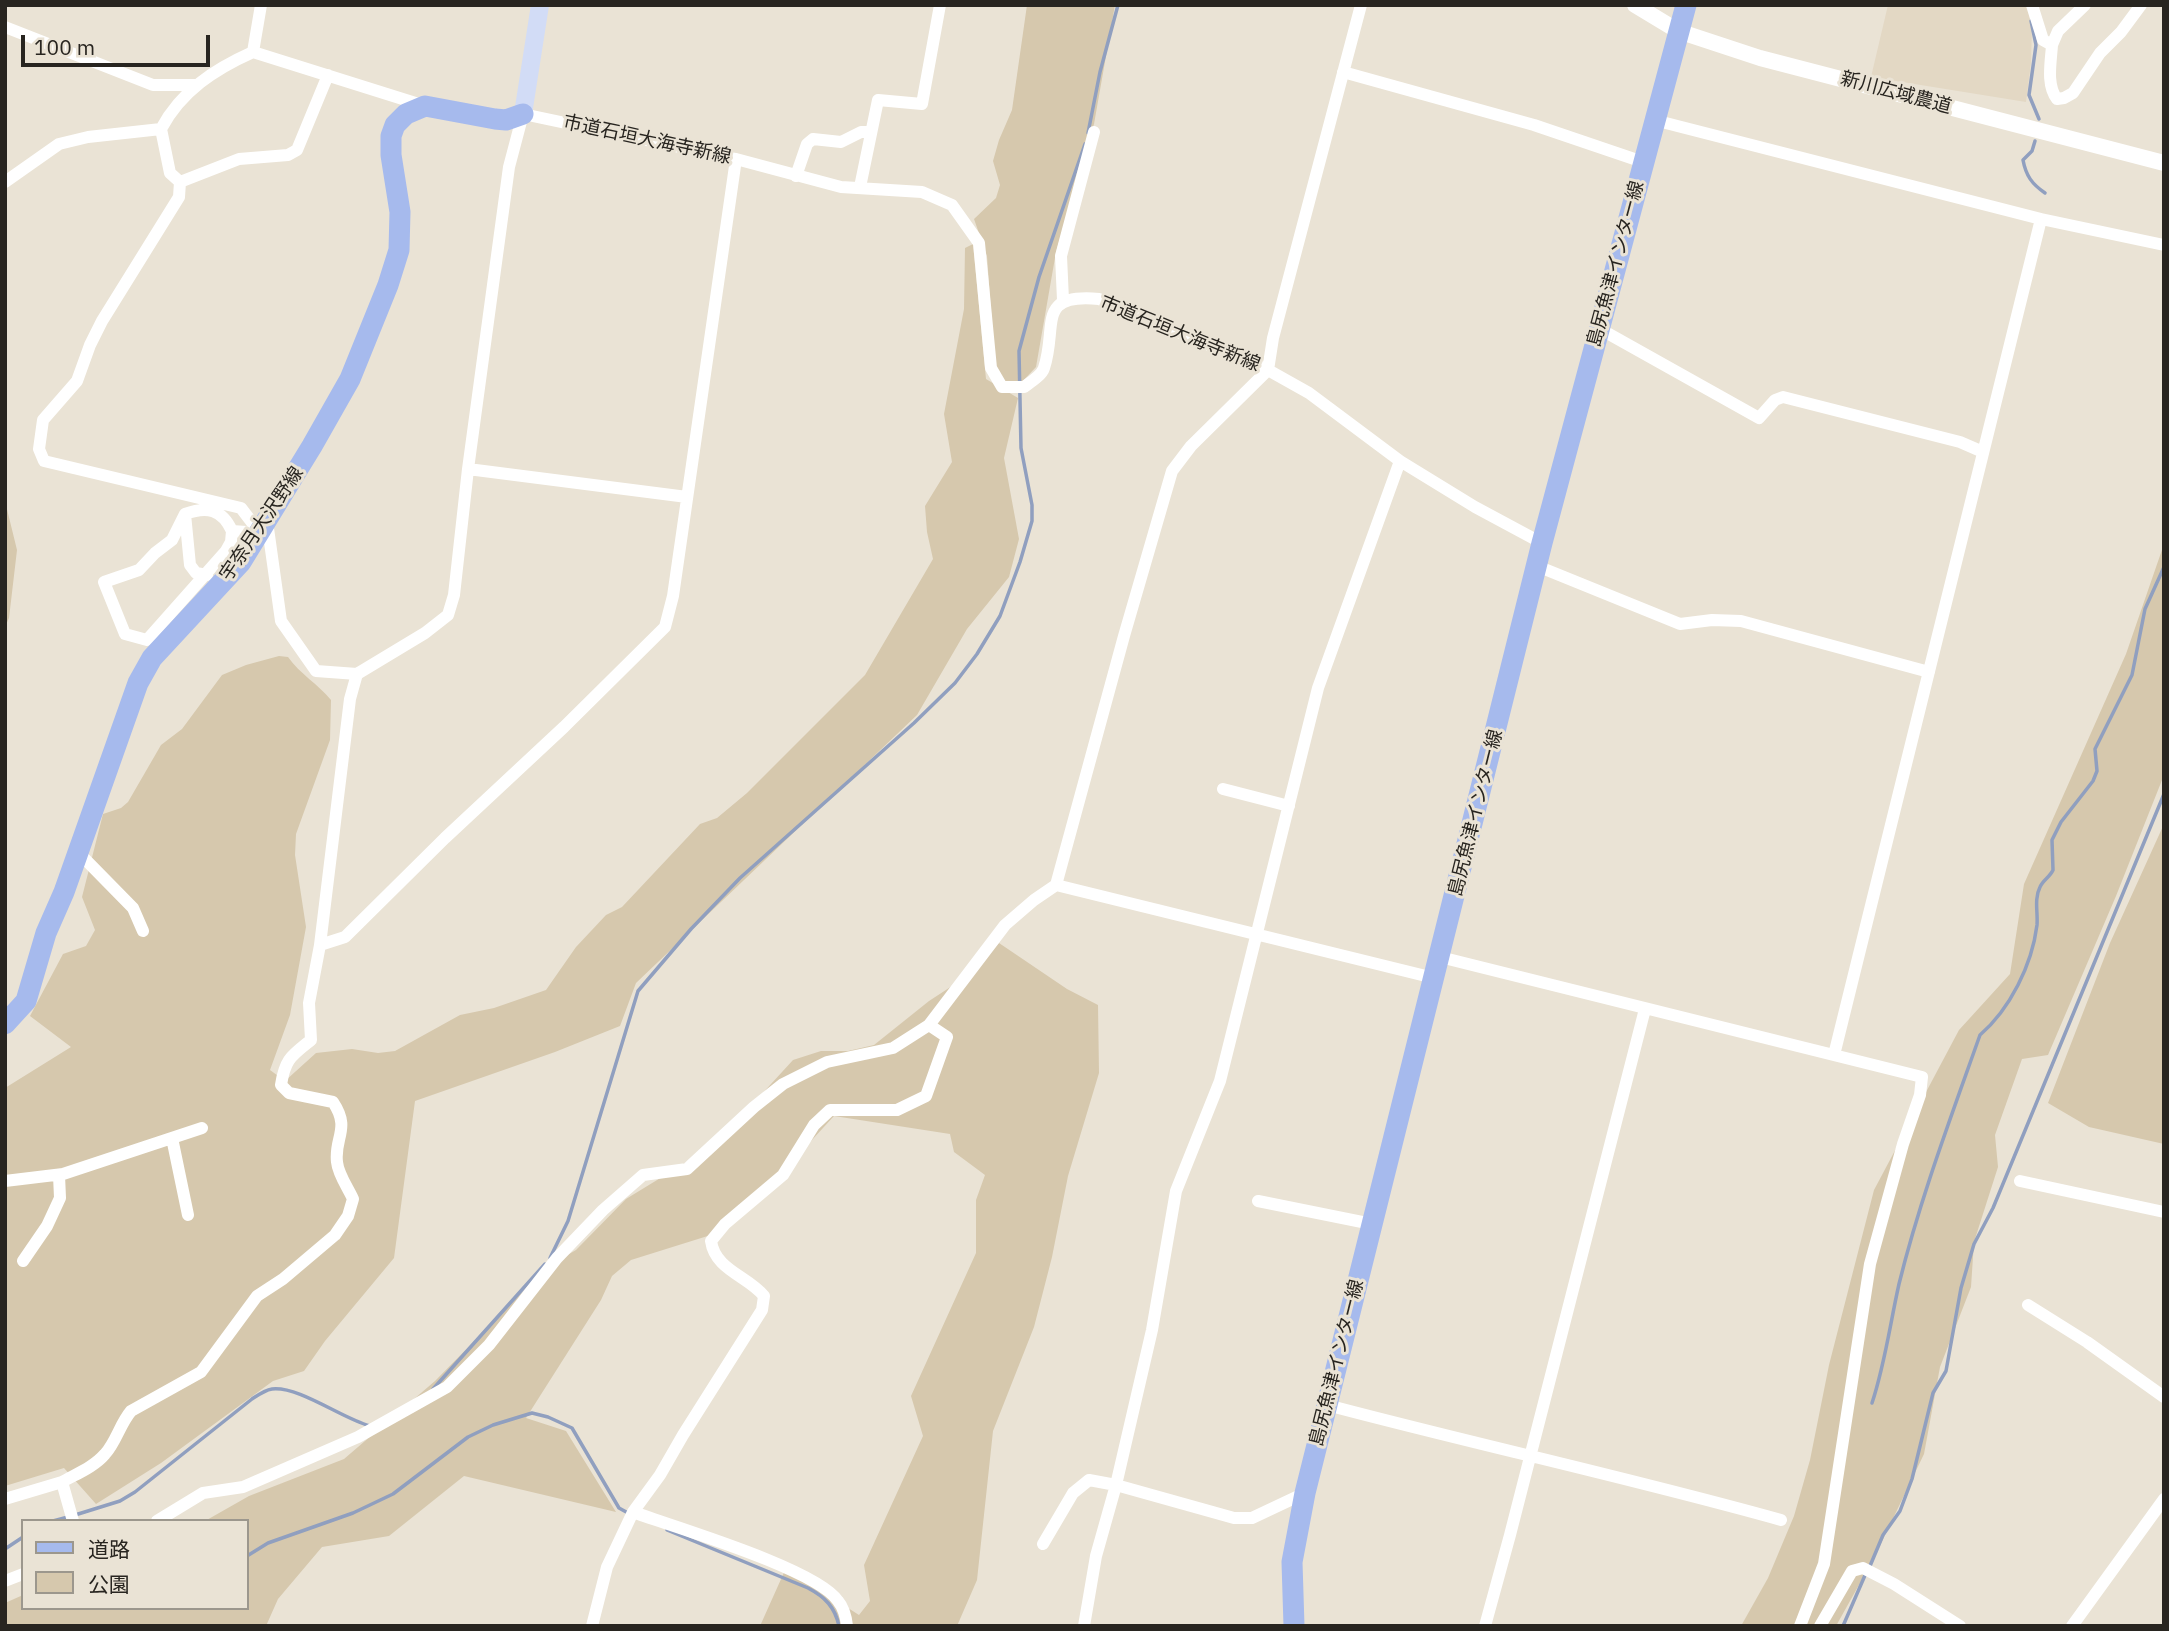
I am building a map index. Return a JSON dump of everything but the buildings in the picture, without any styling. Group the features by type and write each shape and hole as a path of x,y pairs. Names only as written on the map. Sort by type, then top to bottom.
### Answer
{"main road":[{"path":"425,106 506,120 523,114 540,5"},
{"name":"島尻魚津インター線","path":"1294,1626 1292,1562 1305,1493 1542,543 1686,5"},
{"name":"宇奈月大沢野線","path":"5,1024 26,1001 46,933 64,892 138,683 152,658 241,562 350,379 384,298 399,250 400,212 391,155 391,136 395,125 406,114 425,106"}],"street":[{"path":"253,52 261,5"},
{"path":"860,187 878,100 922,104 940,5"},
{"path":"160,1519 203,1493 243,1487 358,1437 447,1387 489,1345 557,1258 603,1210 643,1175 687,1169 783,1084 827,1062 892,1048 929,1025 1005,925 1056,885 1172,471 1191,446 1268,370 1273,338 1360,5"},
{"name":"新川広域農道","path":"1635,5 1678,31 1760,58 2164,163"},
{"path":"2032,5 2043,40 2052,45"},
{"path":"2085,5 2058,31 2052,45 2050,85 2057,99 2064,99 2073,93 2101,53 2141,5"},
{"path":"5,27 153,85 196,85"},
{"path":"180,182 170,173 161,129 172,108 196,85 236,59 253,52 425,106"},
{"path":"1343,72 1534,125 1643,162"},
{"path":"180,182 239,159 288,155 297,150 328,75"},
{"path":"180,182 179,197 102,321 78,380 43,420 39,449 44,461 241,508 264,527 281,621 316,671 357,674 425,633 448,615 454,595 468,469 509,167 523,114"},
{"name":"市道石垣大海寺新線","path":"523,114 736,159 841,187 922,192 951,205 967,223 979,243 991,368 1002,387 1024,387 1044,370 1054,311 1062,300 1077,297 1099,299 1268,370 1309,393 1400,461 1475,507 1542,543"},
{"path":"1654,120 2041,219 2164,244"},
{"path":"5,181 59,144 88,137 161,129"},
{"path":"796,176 807,144 813,139 841,142 861,132 870,132"},
{"path":"1062,300 1061,256 1094,132"},
{"path":"320,945 345,937 665,627 673,596 736,159"},
{"path":"1834,1055 2041,219"},
{"path":"1600,329 1759,418 1775,400 1783,397 1959,442 1983,452"},
{"path":"1083,1626 1096,1556 1116,1485 1152,1330 1176,1191 1220,1081 1318,688 1400,461"},
{"path":"468,469 687,498"},
{"path":"192,511 216,512 226,517 232,531 231,542 226,551 147,640 125,634 104,582 139,570 172,540 185,514 192,511"},
{"path":"185,514 190,565 196,573 206,575"},
{"path":"232,531 264,527"},
{"path":"1537,566 1680,624 1712,620 1741,621 1929,671"},
{"path":"5,1499 62,1482 97,1462 107,1452 131,1411 201,1372 257,1296 283,1279 335,1235 348,1216 353,1199 337,1164 342,1132 340,1112 333,1102 289,1093 281,1085 284,1066 293,1054 311,1040 309,1003 320,945 350,699 357,674"},
{"path":"1223,789 1289,806"},
{"path":"78,852 134,908 143,931"},
{"path":"1056,885 1434,978"},
{"path":"1440,957 1922,1077 1920,1096 1899,1155 1870,1264 1825,1564 1800,1626"},
{"path":"1485,1626 1645,1009"},
{"path":"592,1626 607,1567 633,1512 660,1475 682,1435 762,1310 764,1296 757,1287 736,1275 712,1254 710,1241 725,1224 783,1175 814,1125 830,1110 897,1110 926,1096 947,1037 929,1025"},
{"path":"5,1181 59,1175 202,1128"},
{"path":"172,1138 188,1215"},
{"path":"23,1261 47,1226 60,1198 59,1175"},
{"path":"2020,1181 2164,1212"},
{"path":"1258,1201 1372,1224"},
{"path":"2028,1305 2087,1342 2164,1397"},
{"path":"1327,1405 1677,1491 1781,1521"},
{"path":"1043,1544 1073,1493 1090,1480 1234,1518 1252,1518 1305,1493"},
{"path":"62,1482 72,1519"},
{"path":"2072,1626 2164,1499"},
{"path":"633,1512 776,1563 820,1584 838,1599 847,1626"},
{"path":"1820,1626 1852,1571 1863,1568 1894,1584 1960,1626"}],"shaded area":[{"path":"1888,5 2026,5 2032,27 2026,102 1871,77"}],"green space":[{"path":"1027,5 1115,5 1094,124 1056,252 1036,367 1021,383 1004,384 995,367 987,256 974,219 996,198 1000,185 993,161 1012,110"},
{"path":"973,244 986,379 1018,398 1004,458 1019,539 1009,577 967,629 917,715 636,983 620,1026 415,1101 394,1258 325,1341 304,1371 273,1381 161,1463 96,1504 64,1468 5,1486 5,1088 71,1047 30,1016 63,954 86,946 95,930 82,897 103,814 121,808 128,802 161,745 182,729 222,675 279,656 288,657 331,700 330,740 296,834 295,855 306,927 290,1015 270,1070 285,1081 316,1053 352,1049 378,1053 395,1051 460,1015 494,1008 546,990 576,947 606,915 622,907 700,824 717,818 747,793 865,675 933,559 925,506 952,462 944,414 964,309 965,248"},
{"path":"5,501 17,550 9,618 5,627"},
{"path":"2164,544 2164,775 2048,1055 2022,1059 1995,1135 1998,1167 1974,1242 1971,1287 1940,1367 1924,1454 1874,1558 1836,1626 1741,1626 1768,1578 1794,1516 1810,1460 1829,1365 1874,1190 1959,1030 2010,974 2024,884 2126,654"},
{"path":"2164,824 2164,1144 2089,1127 2048,1103 2110,943"},
{"path":"999,943 1067,989 1098,1005 1099,1073 1068,1176 1052,1257 1034,1327 993,1431 977,1580 957,1626 760,1626 786,1568 859,1615 870,1601 864,1565 923,1436 911,1396 976,1253 976,1200 985,1175 954,1152 950,1134 834,1116 778,1177 714,1234 631,1260 612,1276 601,1300 526,1418 566,1431 616,1512 464,1476 389,1536 322,1547 278,1599 266,1626 5,1626 5,1603 21,1596 21,1610 248,1610 248,1519 209,1519 249,1496 344,1459 435,1381 547,1267 576,1250 626,1199 716,1144 793,1060 821,1051 848,1051 874,1045 929,1001 975,971"}],"waterway":[{"path":"1088,133 1100,72 1118,5"},
{"path":"2031,21 2036,45 2029,95 2039,119"},
{"path":"2035,141 2032,151 2023,160 2030,179 2045,193"},
{"path":"550,1258 568,1221 638,991 691,929 740,878 955,683 1000,616 1032,521 1032,505 1021,448 1019,351 1039,277 1085,144"},
{"path":"1872,1403 1907,1252 1947,1127 1980,1035 2001,1012 2025,971 2037,925 2038,892 2053,870 2052,840 2061,822 2093,781 2097,771 2095,749 2132,675 2145,609 2164,567"},
{"path":"1870,1566 1883,1535 1900,1511 1912,1479 1933,1393 1946,1371 1961,1288 1974,1244 1993,1208 2164,794"},
{"path":"433,1389 545,1264"},
{"path":"75,1515 120,1501 135,1492 252,1399 269,1390 295,1392 370,1426"},
{"path":"248,1555 268,1543 353,1513 393,1494 468,1437 493,1425 532,1413 572,1428 619,1508 628,1513"},
{"path":"60,1519 68,1517"},
{"path":"667,1530 808,1588 828,1603 839,1626"},
{"path":"5,1549 21,1538"},
{"path":"1843,1626 1866,1573"}]}
